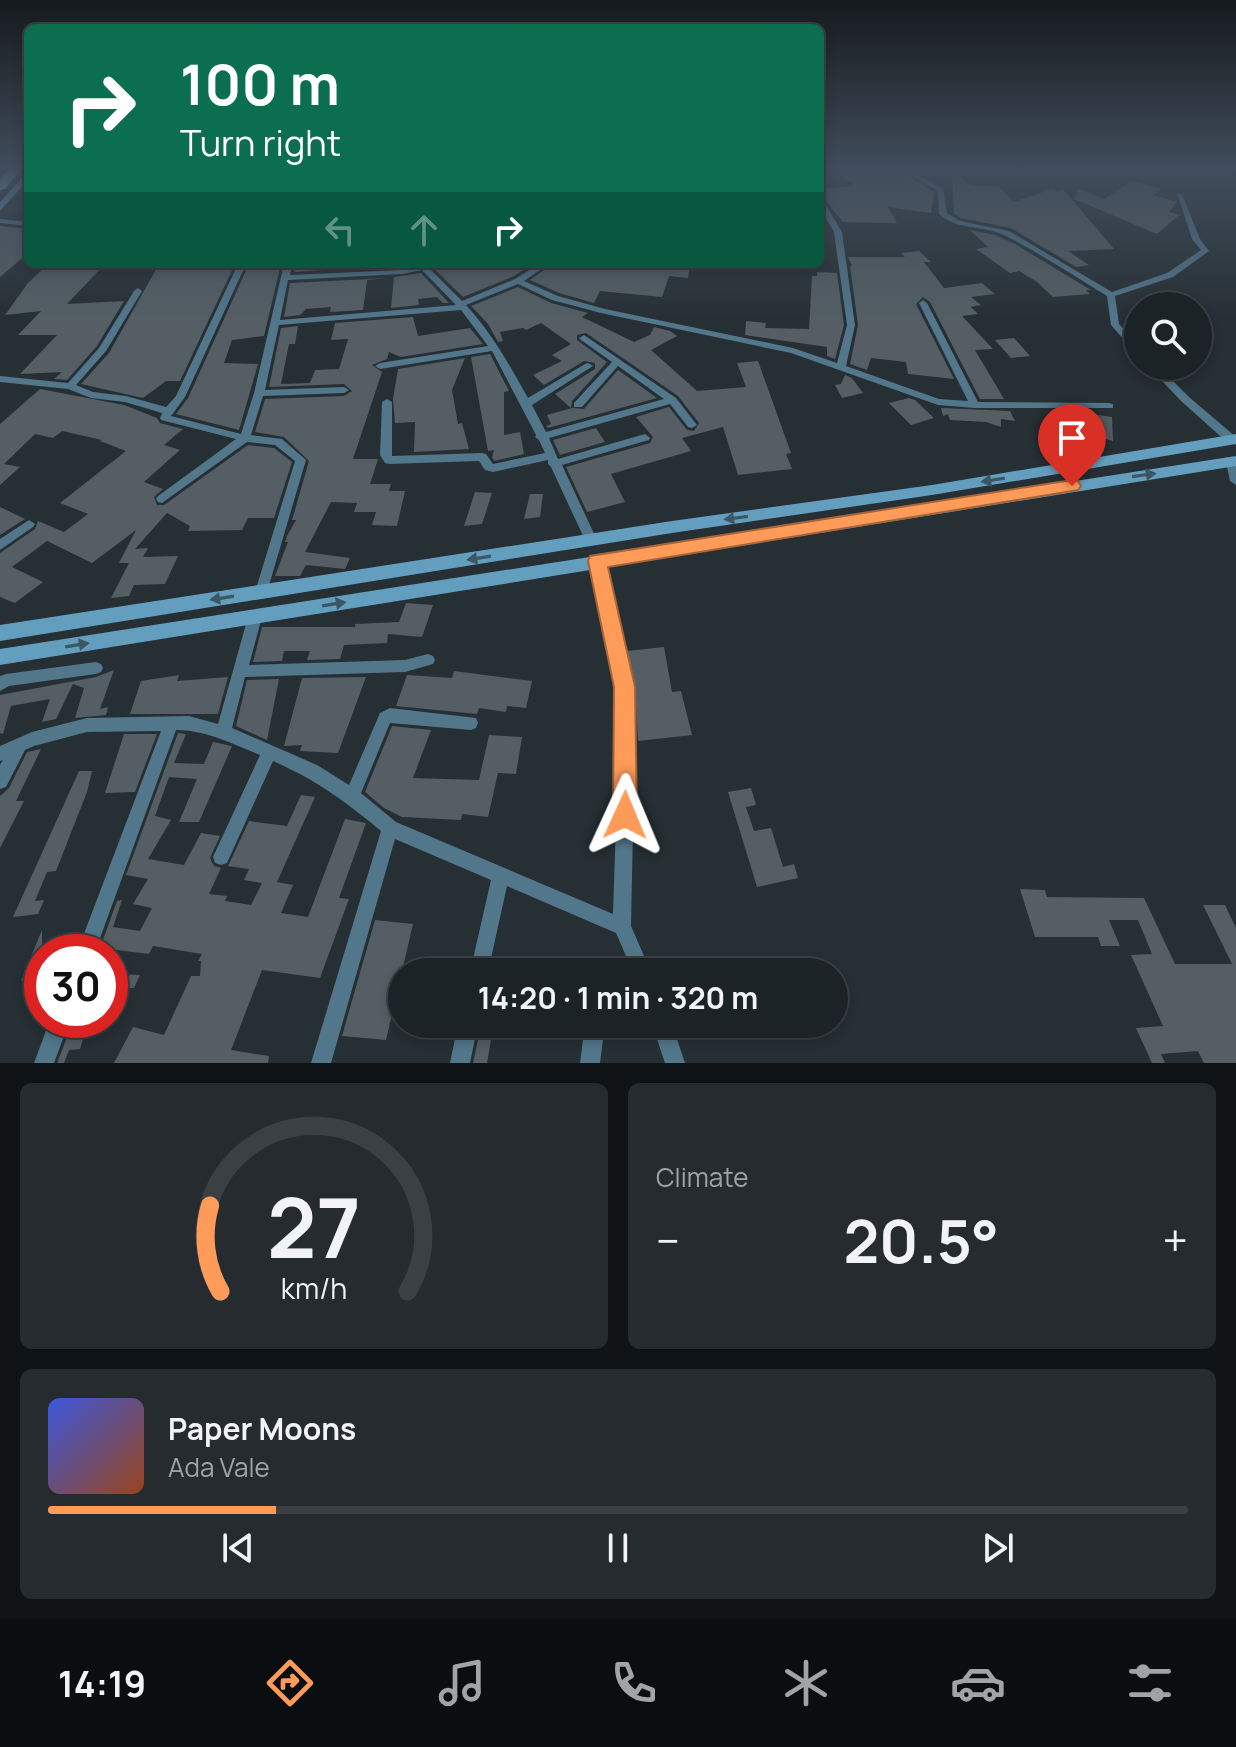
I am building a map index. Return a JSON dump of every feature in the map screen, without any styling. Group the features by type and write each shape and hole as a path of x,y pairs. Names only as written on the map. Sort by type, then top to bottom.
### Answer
{"main road":[{"path":"0,633 672,527 932,490 1234,440"},
{"path":"0,657 1234,461"},
{"path":"672,527 679,547"}],"street":[{"path":"0,221 24,224"},
{"path":"831,221 838,232 851,325 841,366"},
{"path":"950,221 991,227 1006,233 1111,295 1170,275 1205,251 1189,221"},
{"path":"240,268 180,397 165,418 245,438 278,442 301,460 261,592"},
{"path":"162,499 245,438 259,393 288,268"},
{"path":"287,278 402,272 416,268"},
{"path":"425,268 461,306 494,348 526,404 591,540"},
{"path":"274,323 461,306 518,281 539,268"},
{"path":"518,281 567,301 793,351 923,397 975,405 1109,406"},
{"path":"70,386 103,349 138,291"},
{"path":"1111,295 1115,325 1124,335"},
{"path":"923,303 975,405"},
{"path":"584,338 672,400 692,425"},
{"path":"380,366 494,348"},
{"path":"578,405 616,363"},
{"path":"526,404 588,366"},
{"path":"0,379 70,386 91,395 126,399 168,411"},
{"path":"1167,380 1234,440"},
{"path":"259,393 344,390"},
{"path":"540,437 672,400"},
{"path":"387,402 385,455 389,460 482,457 493,468 552,460 645,438"},
{"path":"1234,461 1236,481"},
{"path":"0,545 29,524"},
{"path":"597,561 625,687 627,731 622,927 636,958"},
{"path":"223,732 255,617"},
{"path":"241,671 405,666 428,660"},
{"path":"0,685 6,680 96,668"},
{"path":"352,796 385,718 390,715 471,723"},
{"path":"0,754 20,744 87,725 189,723 223,732 311,770 352,796 390,828 622,927"},
{"path":"93,934 171,724"},
{"path":"0,781 20,744"},
{"path":"221,857 269,752"},
{"path":"321,1063 390,828"},
{"path":"482,958 500,877"},
{"path":"44,1063 53,1038"},
{"path":"460,1063 465,1038"},
{"path":"590,1063 593,1038"},
{"path":"667,1038 675,1063"}],"building":[{"path":"896,221 897,223 843,222"},
{"path":"974,221 1090,221 1114,249 1068,251 1089,265 1076,267 1011,228"},
{"path":"1125,221 1173,221 1157,234"},
{"path":"0,226 24,229 24,256 0,277"},
{"path":"970,230 995,235 1015,244 1091,290 1086,290 1090,294 1053,297 1037,282 1019,271 1010,273 976,249 988,247"},
{"path":"919,251 931,262 924,262 944,288 982,283 995,294 971,297 981,305 971,307 978,314 962,316 993,349 975,350 1004,399 980,399 930,302 923,297 916,304 954,379 908,374 906,362 871,358 867,370 850,364 858,325 852,266 848,257 905,257 901,253"},
{"path":"44,268 101,268 67,304 124,301 97,346 67,380 54,379 62,372 20,374 57,335 18,335 41,311 5,315 28,283"},
{"path":"157,268 233,268 180,381 166,381 143,398 81,384 109,353"},
{"path":"247,268 280,268 264,336 232,340 224,363 258,364 239,430 176,414 188,398"},
{"path":"294,268 354,268 294,272"},
{"path":"433,268 527,268 514,276 463,297"},
{"path":"546,268 689,268 688,278 669,276 662,297 600,291 594,303 559,293 530,280"},
{"path":"817,272 837,273 844,325 835,359 827,356 827,347 745,335 746,321 766,323 765,328 809,329 812,276 817,276"},
{"path":"421,273 449,303 443,303 437,297 418,299 419,305 391,308 394,277"},
{"path":"389,278 367,280 363,310 330,312 331,307 306,309 300,315 284,317 290,283"},
{"path":"518,287 551,303 588,313 582,317 634,342 650,335 654,327 670,331 677,336 651,350 697,391 746,387 737,363 758,361 791,453 786,454 792,469 738,475 723,427 682,438 691,451 611,474 625,502 587,512 566,467 650,443 653,437 636,417 669,407 687,430 694,431 699,423 678,396 586,333 577,335 577,340 607,362 572,401 571,408 555,394 595,369 595,363 584,361 544,385 533,375 562,361 552,355 571,344 541,323 526,330 500,332 503,341 498,342 488,324 471,306"},
{"path":"413,317 418,336 470,328 483,344 401,357 389,352 387,359 372,365 382,372 353,459 378,459 370,484 391,484 389,491 405,491 397,526 372,525 376,512 354,512 357,503 331,502 305,552 350,558 345,569 306,565 300,576 275,576 288,542 285,542 287,536 296,520 292,520 309,461 284,437 255,432 265,399 344,396 352,391 344,384 269,387 281,328 298,326 295,344 289,344 281,384 310,383 315,370 339,369 348,339 331,340 335,323"},
{"path":"1014,338 1030,356 1011,358 995,340"},
{"path":"490,354 509,391 504,392 504,435 520,432 524,454 494,461 494,450 488,451 471,357"},
{"path":"465,358 452,390 458,424 462,423 469,449 414,452 415,422 395,423 393,399 398,369"},
{"path":"618,370 657,398 548,428 546,426 551,424 547,415 572,408 584,409"},
{"path":"845,375 852,378 863,393 842,398 835,385 841,384"},
{"path":"40,389 124,405 157,418 160,423 183,429 164,445 180,450 144,482 163,489 154,497 157,505 164,505 248,445 274,448 292,462 274,518 248,518 242,530 188,531 190,526 167,513 135,549 148,548 143,557 178,556 165,584 134,585 129,596 111,598 129,563 119,563 136,530 92,563 47,541 12,567 43,582 15,603 0,597 0,553 35,529 38,521 64,532 88,514 60,503 126,451 102,440 62,431 53,438 35,434 4,464 20,467 0,485 0,424"},
{"path":"909,398 934,418 911,425 889,403"},
{"path":"941,408 1010,411 1015,421 1001,419 1001,427 986,422 950,420 948,414 943,416"},
{"path":"1071,411 1112,417 1113,441 1101,438 1102,450 1081,446"},
{"path":"596,428 605,442 560,455 553,440"},
{"path":"1047,428 1074,434 1076,448 1066,445 1067,454 1048,450"},
{"path":"475,492 492,493 482,524 464,526"},
{"path":"530,494 543,494 540,517 524,519"},
{"path":"0,507 25,519 0,535"},
{"path":"406,603 433,605 422,637 388,634 387,643 344,645 340,659 307,660 310,651 284,651 282,661 253,662 262,627 355,627 355,624 399,622"},
{"path":"664,647 672,692 681,691 692,735 638,741 635,687 627,651"},
{"path":"114,670 100,709 108,707 106,715 75,718 84,688 73,684 56,719 42,722 50,699 11,706 3,734 0,733 0,695 96,677"},
{"path":"454,671 532,681 526,708 507,706 506,712 479,708 477,714 396,706 407,675 452,678"},
{"path":"179,675 177,681 228,677 218,714 130,714 141,681"},
{"path":"366,677 338,753 300,751 302,745 284,746 302,678"},
{"path":"279,679 267,740 236,726 247,680"},
{"path":"392,726 431,730 413,778 479,780 489,735 522,737 516,774 498,773 488,817 462,814 461,820 402,817 384,808 365,792"},
{"path":"178,733 186,734 174,763 204,764 213,742 232,746 199,822 179,822 197,779 169,777 155,816 171,820 148,859 184,865 201,833 220,836 210,858 214,866 221,868 209,894 227,896 225,901 251,905 262,883 244,880 249,869 228,866 249,821 287,826 301,795 315,797 277,882 293,885 281,913 308,917 345,819 366,823 339,898 349,899 320,978 262,970 231,1050 269,1056 268,1063 114,1063 133,1027 164,1035 191,976 200,976 201,961 198,961 202,954 153,946 149,954 128,951 128,934 105,934 117,901 122,900 113,927 140,931 152,908 133,904 148,879 126,875"},
{"path":"124,734 157,734 135,792 105,793"},
{"path":"41,749 16,801 24,801 0,848 0,796 9,788 27,752"},
{"path":"79,771 92,771 87,792 56,871 47,872 35,901 44,900 38,914 13,917"},
{"path":"751,788 756,805 746,807 754,831 771,828 783,867 794,864 798,878 757,887 728,792"},
{"path":"1020,889 1045,890 1047,897 1144,898 1175,964 1232,964 1203,905 1225,905 1236,928 1236,1063 1204,1063 1198,1051 1161,1054 1165,1063 1152,1063 1136,1028 1163,1026 1131,955 1152,954 1138,920 1109,920 1120,946 1101,946 1098,937 1035,937"},
{"path":"375,920 413,924 405,958 388,958 386,1040 342,1036"},
{"path":"128,975 140,975 134,988 128,988"},
{"path":"67,1038 83,1038 80,1049 69,1050 64,1063 57,1063"},
{"path":"478,1038 491,1038 487,1063 473,1063"}],"route":[{"path":"625,815 625,687 597,561 1072,486"}]}
